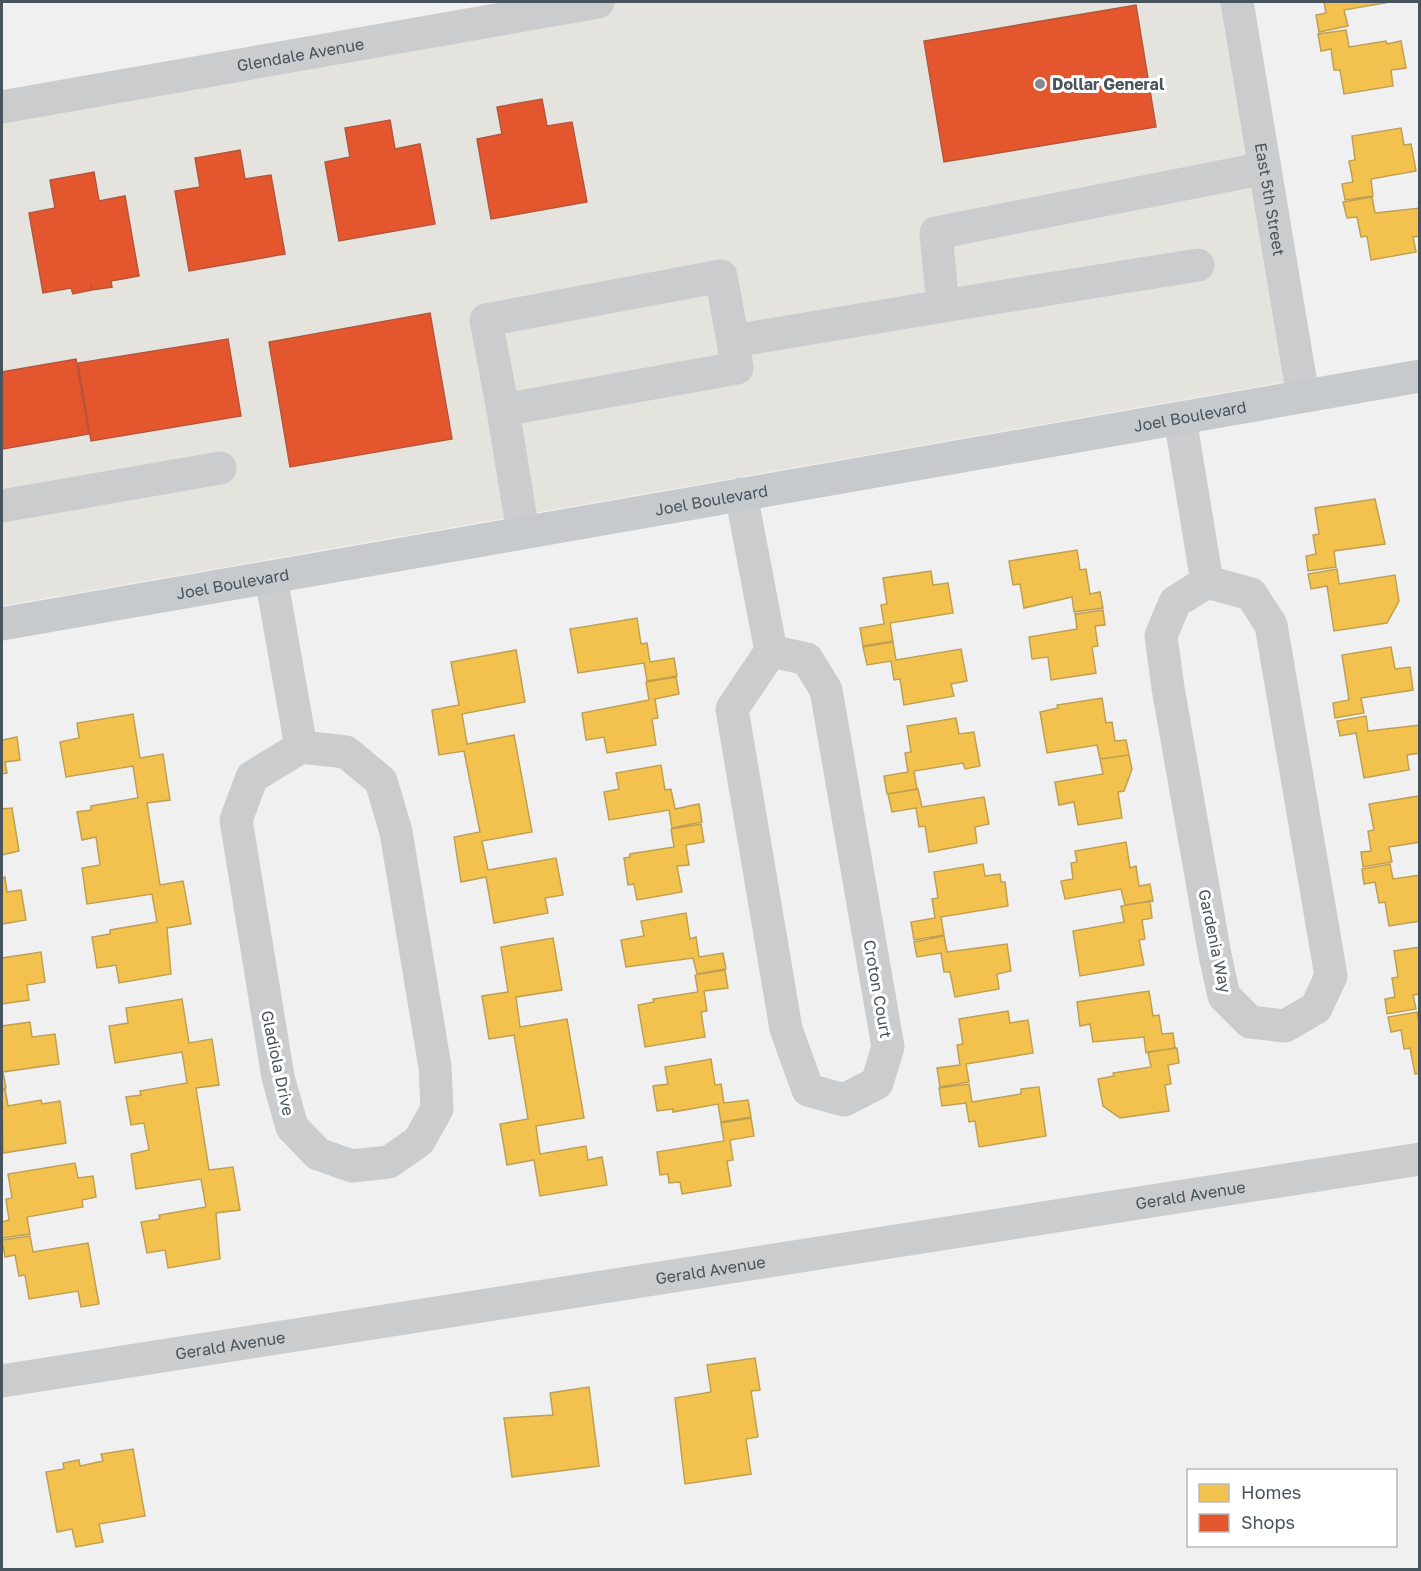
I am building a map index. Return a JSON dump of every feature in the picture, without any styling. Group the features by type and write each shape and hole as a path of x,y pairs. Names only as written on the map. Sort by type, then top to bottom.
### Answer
{"main road":[{"name":"Joel Boulevard","path":"2,618 271,577 1419,376"}],"street":[{"name":"Glendale Avenue","path":"2,107 598,2"},
{"name":"East 5th Street","path":"1237,2 1303,396"},
{"path":"943,306 936,233 1265,168"},
{"path":"733,341 1198,265"},
{"path":"503,410 738,368 721,276 486,320 523,532"},
{"path":"1180,418 1207,582"},
{"path":"2,506 220,468"},
{"path":"741,494 771,651"},
{"path":"271,577 301,747"},
{"name":"Gardenia Way","path":"1207,582 1251,594 1271,625 1331,976 1316,1008 1285,1026 1250,1022 1224,996 1212,943 1161,636 1175,602 1207,582"},
{"name":"Croton Court","path":"771,651 807,659 826,690 888,1047 877,1083 844,1100 808,1090 786,1029 732,709 771,651"},
{"name":"Gladiola Drive","path":"301,747 346,752 381,781 396,832 435,1067 437,1109 419,1141 389,1162 352,1166 318,1154 292,1127 278,1077 236,820 252,777 301,747"},
{"name":"Gerald Avenue","path":"2,1381 1419,1159"}],"shaded area":[{"path":"552,2 1234,2 1296,380 2,606 2,91"}],"building: Homes":[{"path":"1324,2 1390,2 1344,10 1348,26 1319,32 1316,15 1326,13"},
{"path":"1346,30 1349,47 1401,41 1406,68 1391,70 1393,86 1344,94 1340,70 1334,70 1331,49 1321,51 1318,34"},
{"path":"1401,128 1404,145 1411,144 1416,171 1371,179 1373,196 1345,200 1342,184 1353,182 1349,161 1355,160 1352,136"},
{"path":"1372,197 1375,213 1420,208 1420,236 1413,237 1416,252 1371,260 1367,236 1361,237 1357,217 1347,218 1343,202"},
{"path":"1375,499 1385,544 1334,551 1336,567 1308,571 1306,556 1316,554 1313,535 1319,534 1315,508"},
{"path":"1077,550 1080,570 1086,569 1090,594 1100,592 1103,608 1074,612 1072,597 1024,608 1020,584 1013,585 1009,561"},
{"path":"1337,569 1339,584 1395,575 1399,601 1387,623 1334,631 1327,586 1311,589 1308,574"},
{"path":"931,571 933,585 948,583 953,613 890,623 893,641 863,646 860,628 884,624 881,605 887,604 883,578"},
{"path":"1103,610 1105,625 1095,626 1098,646 1092,647 1096,673 1051,680 1048,657 1032,659 1029,637 1077,629 1075,614"},
{"path":"637,618 641,644 647,643 650,662 674,658 677,676 647,681 644,663 578,673 570,629"},
{"path":"893,642 896,660 961,649 967,681 951,684 954,696 904,705 900,679 894,680 891,661 867,665 863,647"},
{"path":"1391,647 1395,669 1410,667 1413,690 1361,698 1364,713 1335,718 1333,703 1349,700 1342,655"},
{"path":"516,650 525,702 462,714 467,744 514,735 532,832 482,841 488,870 556,858 563,895 545,898 548,913 494,923 486,877 461,882 454,837 480,832 464,751 439,755 432,710 459,705 451,662"},
{"path":"676,677 679,694 655,699 658,718 652,719 656,745 607,753 604,737 586,740 582,713 649,700 646,682"},
{"path":"1102,698 1106,723 1112,722 1115,741 1126,740 1129,755 1100,759 1097,745 1047,753 1040,712 1058,708 1057,705"},
{"path":"133,714 140,758 163,754 170,800 147,803 160,885 183,881 191,924 167,928 171,974 119,983 116,965 97,968 92,937 110,934 110,930 157,922 152,894 87,904 82,868 100,865 96,837 82,840 77,812 91,810 91,806 138,798 133,766 66,777 60,742 79,738 77,723"},
{"path":"1366,716 1368,731 1420,725 1420,753 1407,755 1409,770 1364,778 1356,733 1340,736 1337,721"},
{"path":"956,718 959,734 974,732 980,766 965,769 963,763 914,771 917,789 887,794 884,776 908,772 905,753 911,752 907,726"},
{"path":"17,737 20,760 5,762 7,773 2,774 2,740"},
{"path":"1129,755 1132,769 1124,791 1118,792 1122,818 1078,825 1074,802 1059,805 1055,782 1103,774 1100,759"},
{"path":"661,765 665,790 671,789 675,809 699,804 702,822 672,828 669,810 609,820 604,792 619,789 616,773"},
{"path":"918,789 922,807 984,797 989,824 975,827 977,843 929,852 925,826 919,827 916,808 892,812 888,794"},
{"path":"1419,796 1420,842 1389,847 1392,862 1363,867 1361,852 1371,851 1368,831 1374,830 1369,804"},
{"path":"12,808 19,851 2,855 2,809"},
{"path":"701,824 704,842 686,845 689,865 677,866 682,892 637,900 634,884 628,885 624,858 630,857 630,854 674,847 671,829"},
{"path":"1126,842 1130,868 1136,866 1139,886 1150,884 1153,901 1125,905 1121,889 1065,899 1061,881 1073,879 1071,863 1077,862 1075,851"},
{"path":"983,864 985,876 1000,874 1001,882 1005,882 1008,906 941,917 944,935 914,940 911,922 935,918 932,899 938,898 934,872"},
{"path":"1390,864 1393,879 1420,875 1420,921 1389,926 1385,902 1379,903 1375,882 1364,884 1362,869"},
{"path":"5,877 7,892 21,890 26,920 2,924 2,878"},
{"path":"1150,901 1152,918 1142,920 1145,939 1139,940 1144,965 1080,976 1073,931 1124,922 1121,906"},
{"path":"686,913 690,939 696,937 699,957 723,953 726,969 697,974 693,958 626,967 621,940 644,936 641,921"},
{"path":"944,936 947,952 1007,944 1011,971 997,974 999,989 955,997 950,972 944,972 941,953 917,957 914,942"},
{"path":"553,938 562,990 516,997 520,1027 567,1019 584,1118 536,1126 540,1154 586,1146 588,1160 602,1157 607,1185 540,1196 534,1160 507,1165 500,1124 528,1119 514,1035 489,1039 482,996 508,992 501,947"},
{"path":"1420,947 1420,994 1413,995 1416,1009 1387,1014 1385,999 1395,997 1392,978 1398,977 1394,951"},
{"path":"41,952 45,982 27,985 29,1000 2,1004 2,958"},
{"path":"725,970 728,988 704,991 707,1011 701,1012 705,1037 645,1047 638,1005 654,1002 653,999 698,992 695,975"},
{"path":"1149,991 1153,1016 1159,1015 1162,1034 1173,1033 1175,1048 1146,1053 1144,1037 1093,1042 1090,1024 1080,1026 1077,1002"},
{"path":"182,999 189,1043 212,1039 219,1085 196,1088 209,1170 233,1167 240,1210 216,1213 220,1259 168,1268 165,1250 147,1253 141,1222 160,1219 159,1215 206,1207 201,1179 136,1189 131,1154 149,1150 144,1123 131,1125 126,1097 141,1095 140,1091 187,1083 182,1052 115,1063 109,1026 128,1023 126,1008"},
{"path":"1008,1011 1010,1023 1028,1020 1033,1053 966,1064 969,1082 940,1087 937,1068 960,1065 957,1045 963,1044 959,1019"},
{"path":"1417,1012 1420,1027 1420,1073 1415,1074 1410,1048 1404,1049 1401,1030 1391,1032 1388,1017"},
{"path":"30,1022 32,1037 55,1034 59,1064 3,1072 6,1088 2,1089 2,1026"},
{"path":"1177,1048 1179,1063 1168,1065 1171,1084 1165,1085 1169,1111 1120,1118 1103,1106 1098,1079 1114,1076 1113,1073 1151,1067 1148,1052"},
{"path":"711,1059 715,1085 721,1084 724,1103 748,1100 751,1117 721,1122 718,1104 673,1112 673,1109 657,1111 653,1086 668,1084 665,1067"},
{"path":"969,1084 972,1102 1021,1094 1021,1089 1039,1087 1046,1136 979,1147 975,1121 969,1122 966,1103 942,1106 939,1088"},
{"path":"5,1089 8,1106 41,1100 42,1104 60,1101 66,1143 3,1153 2,1090"},
{"path":"751,1118 754,1136 730,1140 733,1160 727,1161 731,1186 682,1194 680,1182 669,1183 668,1174 660,1175 657,1152 724,1141 721,1123"},
{"path":"75,1163 78,1178 93,1176 96,1197 82,1200 83,1207 27,1217 30,1234 2,1238 2,1222 9,1220 6,1199 12,1198 8,1174"},
{"path":"30,1236 33,1252 88,1243 99,1304 81,1307 78,1291 29,1299 25,1275 19,1276 15,1255 5,1257 2,1240"},
{"path":"755,1358 760,1390 751,1391 758,1437 746,1439 751,1474 685,1484 675,1398 711,1392 707,1365"},
{"path":"589,1387 599,1466 512,1477 504,1418 553,1415 550,1393"},
{"path":"133,1449 145,1516 99,1524 103,1542 76,1547 72,1529 57,1532 46,1472 64,1469 63,1463 79,1460 80,1466 103,1461 101,1454"}],"building: Shops":[{"name":"Dollar General","path":"1136,5 1156,127 944,162 924,41"},
{"path":"542,99 547,126 572,122 587,202 491,219 477,139 502,134 497,107"},
{"path":"390,120 395,149 420,144 435,224 339,241 325,162 350,157 345,128"},
{"path":"240,150 245,179 271,175 285,254 189,271 175,191 200,187 195,158"},
{"path":"94,172 99,201 125,196 139,276 111,281 112,287 73,294 71,288 43,293 29,213 55,208 50,180"},
{"path":"430,313 452,439 290,467 269,342"},
{"path":"228,339 241,416 91,441 78,363"},
{"path":"76,359 89,434 2,449 2,372"}],"place":[{"name":"Dollar General","path":"1040,84"}]}
